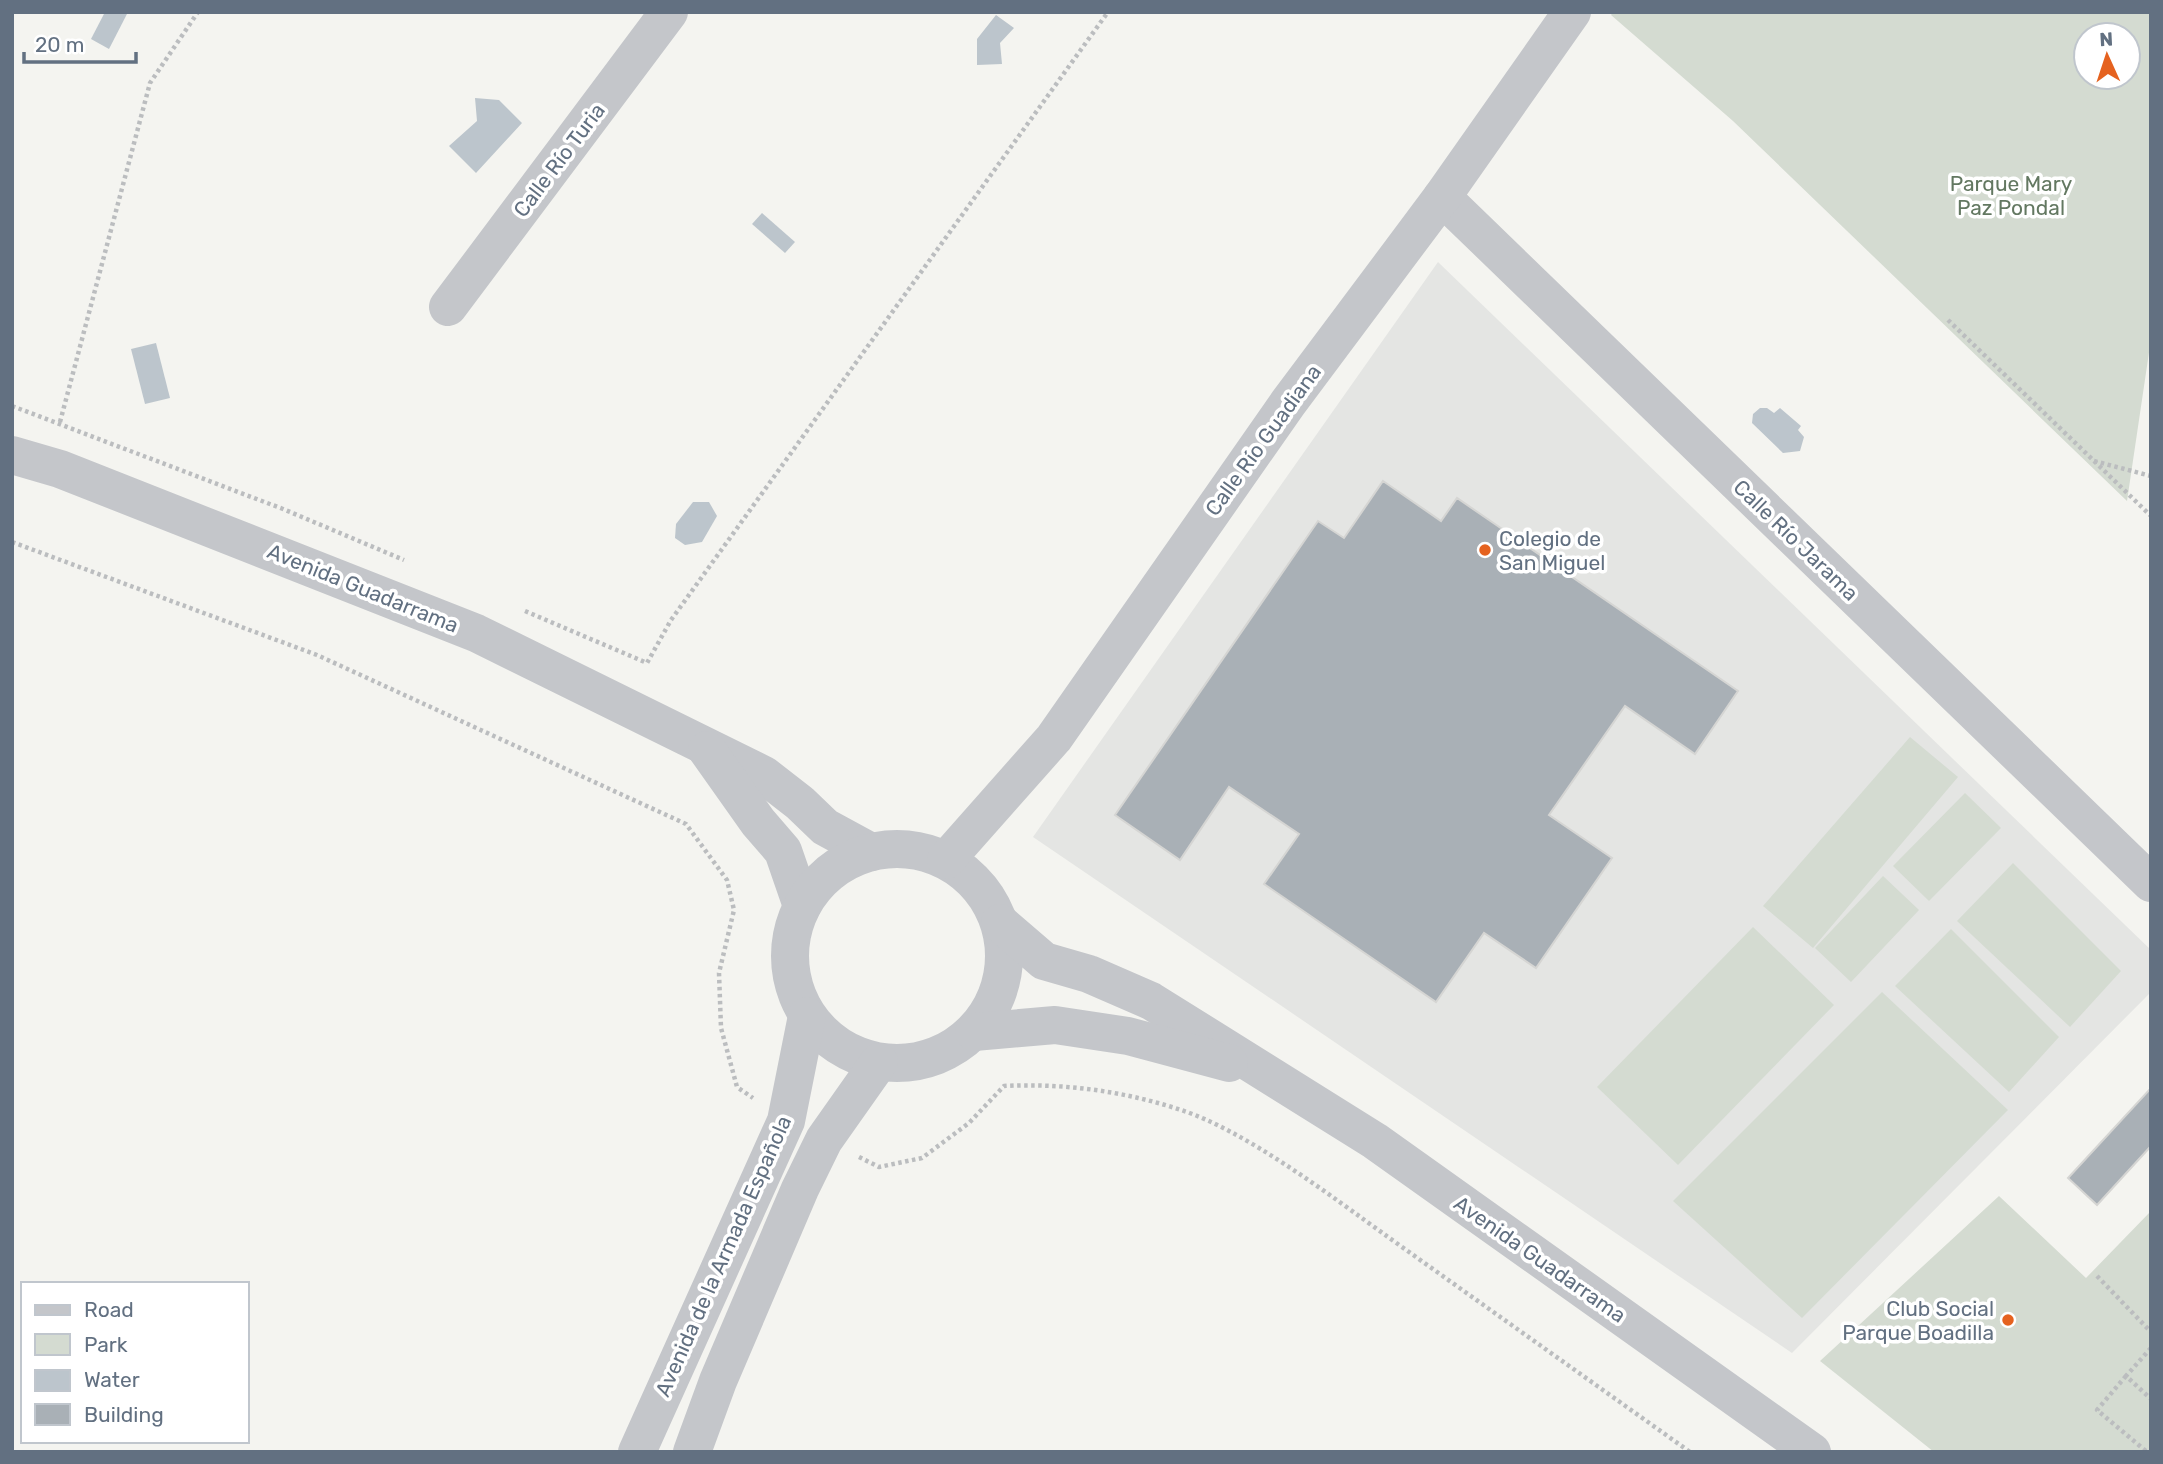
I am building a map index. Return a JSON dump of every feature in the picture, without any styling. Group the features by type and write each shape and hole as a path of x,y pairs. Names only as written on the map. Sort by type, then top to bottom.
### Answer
{"street":[{"name":"Calle Río Turia","path":"448,307 669,12"},
{"name":"Calle Río Guadiana","path":"946,860 1054,738 1287,403 1442,197 1572,12"},
{"name":"Calle Río Jarama","path":"1442,197 2151,883"},
{"name":"Avenida Guadarrama","path":"12,455 60,469 476,632 764,775 825,827 871,852"},
{"name":"Avenida Guadarrama","path":"704,746 783,851 802,906"},
{"path":"758,821 764,775"},
{"path":"897,848 922,851 946,860 979,887 1000,923 1005,951 1003,981 992,1009 974,1032 947,1053 913,1063 879,1062 851,1054 827,1038 807,1016 794,990 789,961 792,933 802,906 820,881 844,863 871,852 897,848"},
{"name":"Avenida Guadarrama","path":"1000,923 1044,961 1089,974 1151,1001 1375,1142 1812,1452"},
{"name":"Avenida de la Armada Española","path":"637,1452 786,1121 807,1016"},
{"name":"Avenida Guadarrama","path":"974,1032 1055,1025 1128,1036 1265,1072"},
{"name":"Avenida de la Armada Española","path":"692,1452 718,1381 824,1140 879,1062"}],"path":[{"path":"60,422 150,83 198,12"},
{"path":"522,610 648,663 671,620 1108,12"},
{"path":"1948,320 2151,516"},
{"path":"12,406 60,422 409,562"},
{"path":"2093,460 2151,475"},
{"path":"12,542 317,655 686,824 727,880 734,910 719,973 721,1028 737,1087 786,1121"},
{"path":"824,1140 879,1167 922,1158 969,1123 1004,1086 1042,1084 1097,1090 1182,1110 1239,1138 1334,1198 1690,1452"},
{"path":"2097,1276 2151,1332"},
{"path":"2147,1452 2097,1410 2151,1348"},
{"path":"2126,1376 2151,1399"}],"shaded area":[{"name":"Colegio de San Miguel","path":"1438,262 2151,950 2151,992 1792,1353 1033,837"}],"green space":[{"name":"Parque Mary Paz Pondal","path":"1613,12 2151,12 2151,339 2127,501 1733,121 1611,15"},
{"path":"1910,737 1958,777 1813,948 1763,906"},
{"path":"1965,793 2001,828 1929,901 1893,866"},
{"path":"2013,863 2121,971 2070,1027 1957,921"},
{"path":"1883,876 1919,910 1851,982 1815,948"},
{"path":"1753,927 1834,1005 1678,1165 1597,1087"},
{"path":"1951,929 2059,1037 2009,1092 1895,986"},
{"path":"1882,992 2008,1110 1802,1318 1673,1201"},
{"name":"Club Social Parque Boadilla","path":"1999,1196 2086,1278 2151,1211 2151,1452 1934,1452 1820,1361"}],"water":[{"path":"105,12 128,12 109,49 91,39"},
{"path":"996,15 1014,28 1000,43 1002,64 977,65 977,39"},
{"path":"475,98 499,100 522,123 476,173 449,146 477,121"},
{"path":"762,213 795,242 785,253 752,224"},
{"path":"156,343 170,398 145,404 131,349"},
{"path":"1760,408 1767,408 1774,413 1780,408 1801,426 1798,430 1804,437 1800,451 1783,453 1752,423 1753,414"},
{"path":"693,502 709,502 717,516 702,542 685,545 675,538 676,524"}],"building":[{"path":"1383,481 1441,521 1457,498 1738,691 1695,754 1625,706 1549,815 1612,858 1536,968 1484,933 1436,1002 1264,884 1299,834 1229,787 1180,860 1115,815 1318,521 1344,538"},
{"path":"2151,1088 2151,1146 2097,1205 2068,1178"}],"place":[{"name":"Colegio de San Miguel","path":"1485,550"},
{"name":"Club Social Parque Boadilla","path":"2008,1320"}]}
